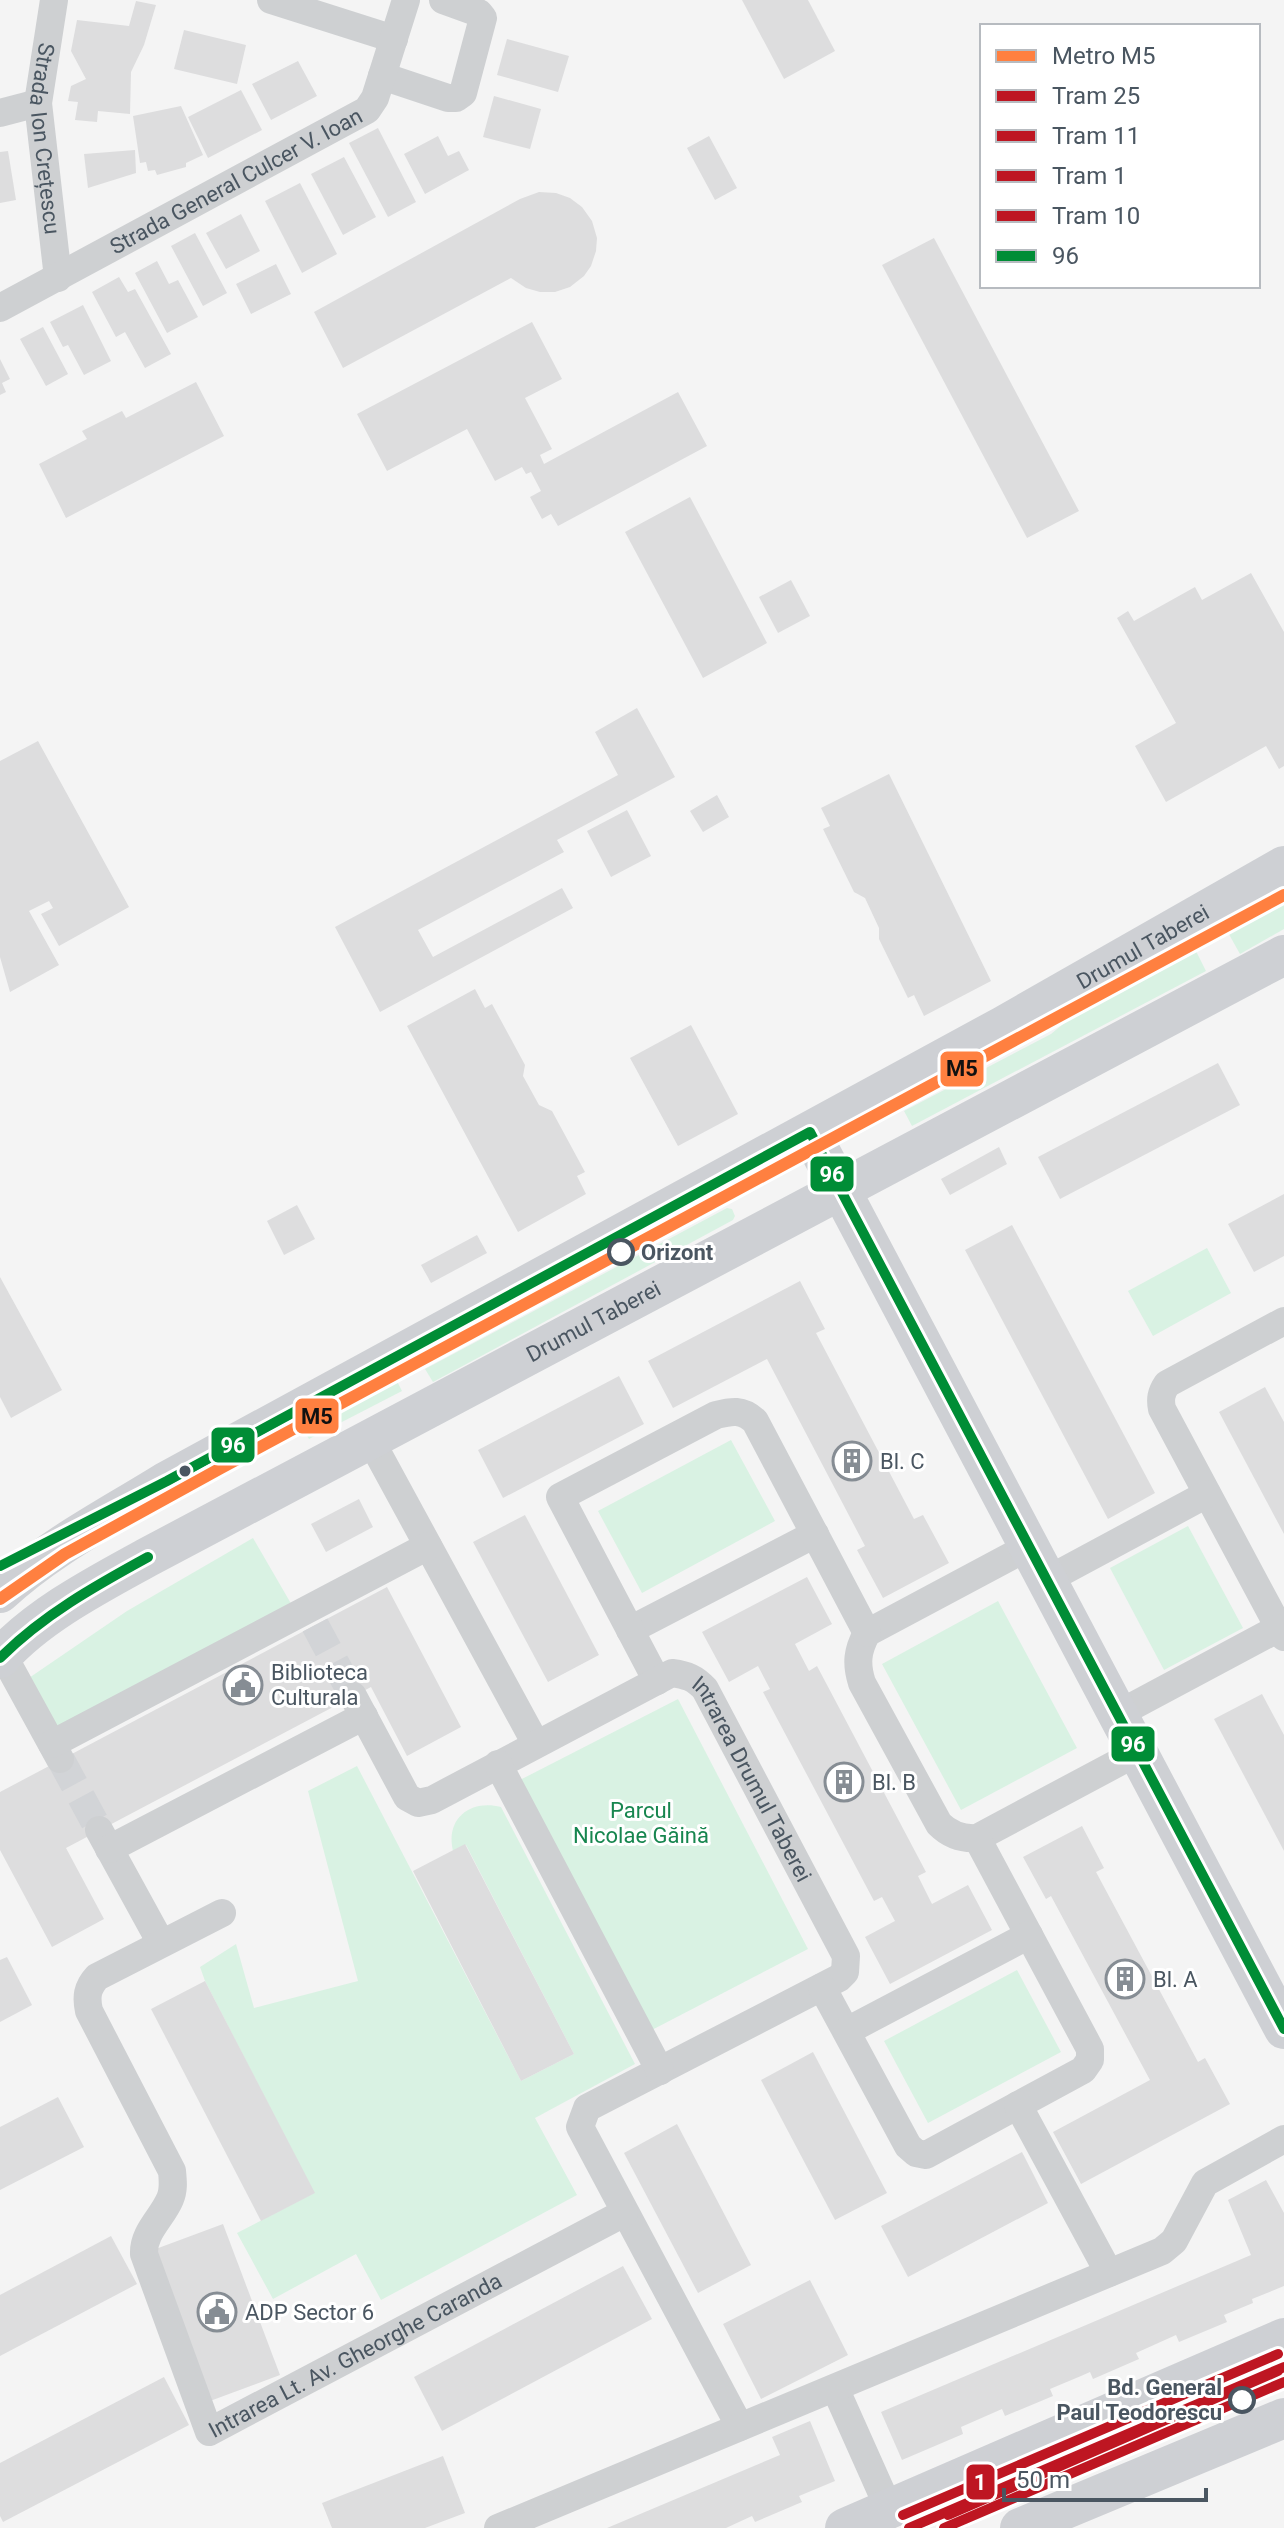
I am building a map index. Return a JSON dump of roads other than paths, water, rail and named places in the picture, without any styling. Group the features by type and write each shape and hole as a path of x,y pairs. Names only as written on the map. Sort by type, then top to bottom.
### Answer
{"main road":[{"name":"Drumul Taberei","path":"0,1593 17,1577 86,1530 167,1481 1003,1026 1284,866"},
{"name":"Drumul Taberei","path":"2,1656 33,1629 107,1580 1284,955"},
{"path":"810,1132 1284,2029"},
{"path":"398,1356 427,1409"},
{"path":"0,1566 167,1481"},
{"path":"845,2528 1284,2338"},
{"path":"1020,2528 1284,2418"}],"street":[{"name":"Strada Ion Crețescu","path":"54,0 38,103 58,278"},
{"path":"271,0 394,39"},
{"name":"Strada General Culcer V. Ioan","path":"0,308 367,110 375,98 406,0"},
{"path":"382,76 448,98 456,98 463,93 483,18 479,13 443,0"},
{"path":"0,113 38,103"},
{"path":"1118,1714 1282,1632 1162,1409 1162,1392 1167,1384 1284,1321"},
{"path":"657,1681 560,1497 727,1412 739,1411 755,1421 867,1633"},
{"path":"370,1439 536,1744"},
{"path":"1138,1752 977,1838 956,1836 939,1824 862,1683 857,1668 858,1654 867,1633 1207,1494"},
{"path":"630,1630 815,1534"},
{"path":"2,1656 56,1752 311,1617 428,1546"},
{"name":"Intrarea Drumul Taberei","path":"161,1943 104,1840 359,1706 407,1797 425,1803 672,1673 686,1674 697,1680 712,1701 846,1956 845,1972 822,1987 587,2108 581,2121 582,2134 740,2427"},
{"path":"498,1764 660,2071"},
{"path":"822,1987 908,2146 916,2153 926,2155 1083,2070 1090,2060 1090,2049 977,1838"},
{"name":"Intrarea Lt. Av. Gheorghe Caranda","path":"222,1913 97,1977 89,1985 86,1998 89,2011 172,2171 170,2199 146,2237 144,2254 209,2432 624,2213"},
{"path":"847,2031 1029,1935"},
{"path":"1018,2105 1109,2273"},
{"path":"498,2528 1169,2247 1205,2183 1284,2139"},
{"path":"835,2388 889,2509"}],"tunnel":[{"path":"315,1625 353,1696"},
{"path":"61,1760 99,1830"}],"metro line":[{"name":"M5","path":"0,1599 65,1554 221,1468 1284,895"}],"tram line":[{"name":"1","path":"903,2515 1278,2354"},
{"name":"25","path":"909,2528 1284,2367"},
{"name":"10","path":"948,2515 1278,2371"},
{"name":"11","path":"944,2528 1284,2382"}],"place":[{"name":"Orizont","path":"621,1252"},
{"name":"Bl. C","path":"852,1461"},
{"name":"Biblioteca Culturala","path":"243,1685"},
{"name":"Bl. B","path":"844,1782"},
{"name":"Bl. A","path":"1125,1979"},
{"name":"ADP Sector 6","path":"217,2312"},
{"name":"Bd. General Paul Teodorescu","path":"1242,2400"}],"park label":[{"name":"Parcul Nicolae Găină","path":"641,1822"}]}
